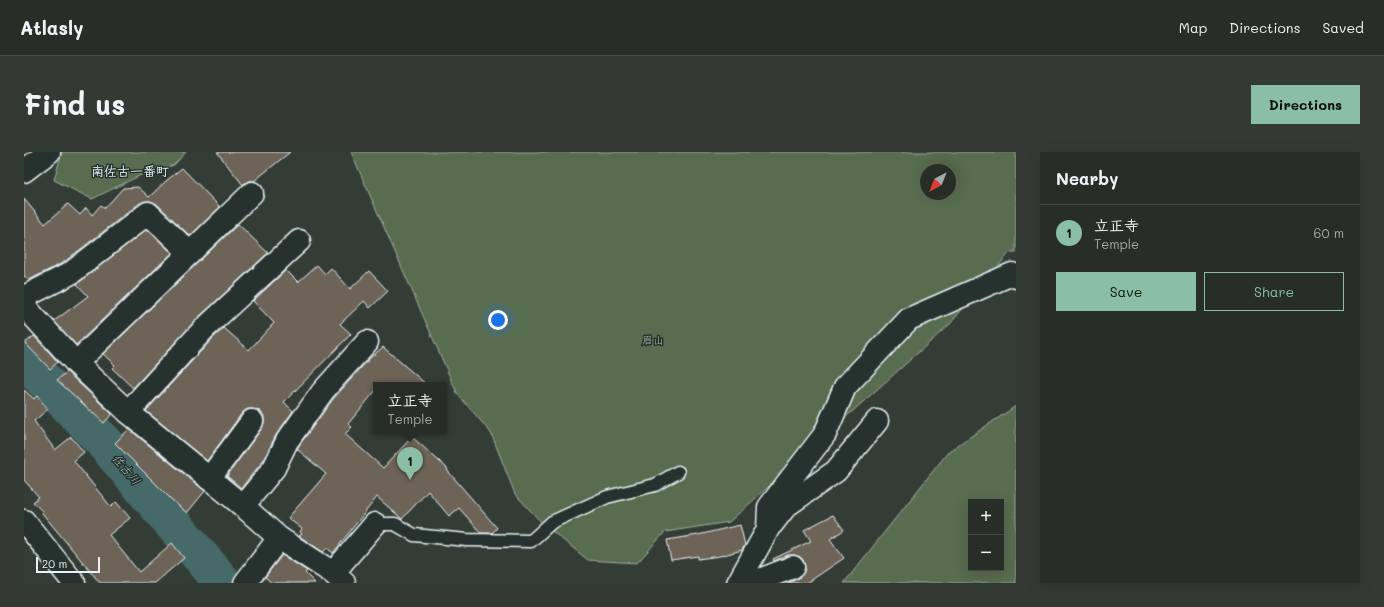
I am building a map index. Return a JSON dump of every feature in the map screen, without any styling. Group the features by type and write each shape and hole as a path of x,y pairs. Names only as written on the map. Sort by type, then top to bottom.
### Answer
{"street":[{"path":"24,171 49,152"},
{"path":"76,363 252,193"},
{"path":"190,253 148,213 71,273 25,306 76,363 128,412 243,506 279,538 338,578 375,524"},
{"path":"128,412 204,329 299,241"},
{"path":"768,529 769,507 825,434 845,386 909,318 1012,274 1016,277"},
{"path":"243,506 274,468 287,441 323,392 367,342"},
{"path":"209,479 252,421"},
{"path":"738,583 768,529 786,506 836,471 877,421"},
{"path":"24,521 74,583"},
{"path":"245,583 279,538"},
{"path":"752,583 793,567"}],"lane":[{"path":"375,524 395,524 414,536 467,540 531,541 552,522 607,497 655,485 678,472"}],"green space":[{"path":"62,152 186,152 174,165 143,174 92,199 54,180"},
{"name":"眉山","path":"351,152 1016,152 1016,252 1010,252 950,324 729,522 665,532 637,563 588,560 543,524 515,494 491,433 457,393"},
{"path":"1016,406 1016,583 844,583 949,451"}],"building":[{"path":"217,152 290,152 254,181 249,181 243,185"},
{"path":"182,168 220,207 190,236 157,204 151,201 145,201 140,203 64,262 29,280 24,276 24,199 45,224 68,204 80,215 86,208 92,215 101,205 105,208 123,188 138,187 149,197"},
{"path":"238,224 268,253 195,321 133,388 112,368 115,365 103,354"},
{"path":"147,229 172,253 76,345 54,321 88,296 77,284"},
{"path":"317,265 325,274 331,268 350,289 369,271 388,291 370,308 364,301 340,324 351,334 284,402 293,411 276,435 263,461 241,488 227,476 262,428 264,416 260,411 247,409 242,413 207,461 146,411 224,328 249,350 274,323 253,301 286,270 298,282"},
{"path":"34,336 58,362 50,369 25,343"},
{"path":"383,347 424,382 373,382 373,394 348,424 352,427 345,434 383,468 412,437 448,469 447,470 497,528 492,533 481,533 459,508 449,516 428,491 402,519 377,497 333,553 327,548 323,552 299,536 302,534 300,532 302,529 288,518 326,474 297,449 333,399 370,358"},
{"path":"67,372 112,414 104,423 57,380"},
{"path":"24,390 34,399 37,396 48,409 34,421 55,450 71,437 84,452 74,461 111,507 116,502 130,518 109,535 139,572 172,543 184,558 155,583 100,583 42,513 43,512 33,502 39,497 24,480"},
{"path":"129,429 205,491 187,513 115,443"},
{"path":"833,515 844,530 830,539 844,558 807,583 786,583 798,579 802,575 805,569 804,562 800,557 794,555 788,555 774,561 773,559 811,541 804,530"},
{"path":"740,525 745,545 742,550 720,556 698,559 698,556 671,560 667,540 698,535"},
{"path":"282,555 307,571 305,573 315,583 272,583 265,577"}],"waterway":[{"name":"佐古川","path":"24,360 103,441 223,583"}],"place":[{"name":"立正寺","path":"410,480"}],"district":[{"name":"南佐古一番町","path":"130,170"}]}
